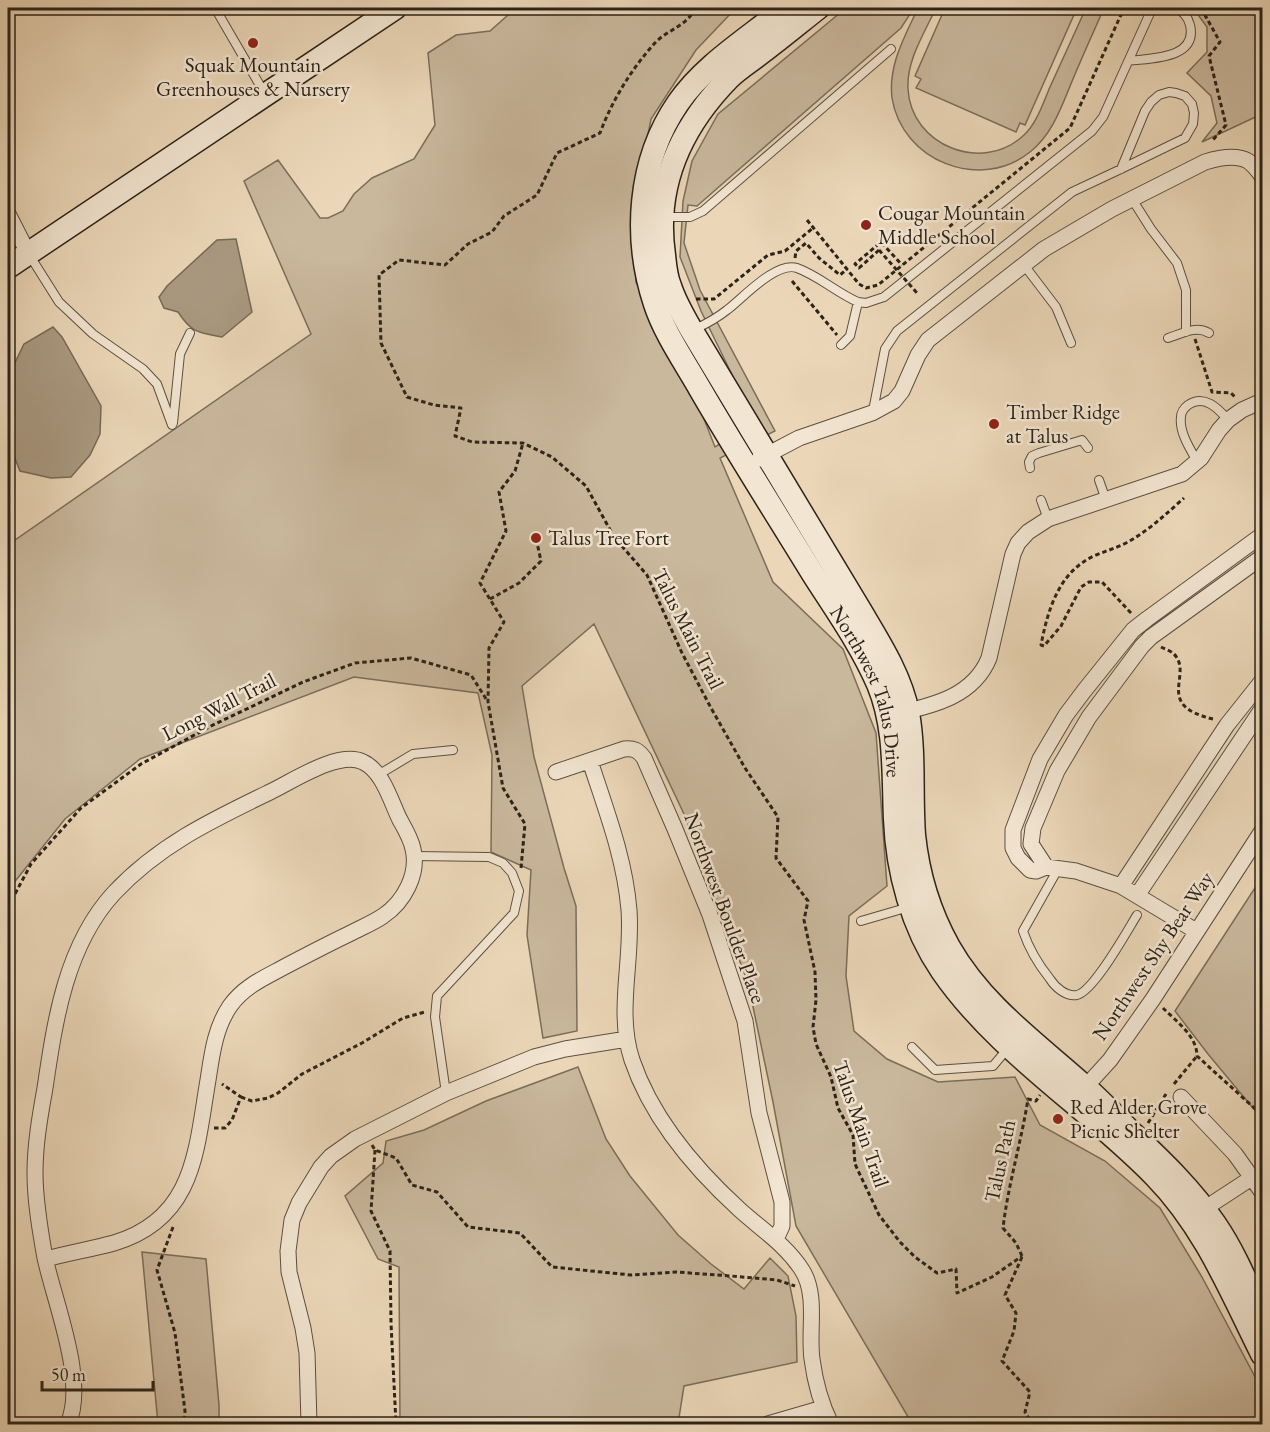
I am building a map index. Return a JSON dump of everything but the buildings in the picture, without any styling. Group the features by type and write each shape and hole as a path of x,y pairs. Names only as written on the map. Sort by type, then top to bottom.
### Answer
{"street":[{"path":"8,267 395,8"},
{"name":"Northwest Talus Drive","path":"785,8 696,80 666,122 655,148 646,180 652,217 662,240 669,284 676,304 682,336 747,467 866,659 880,688 898,713 913,759 914,837 927,898 950,948 975,984 1000,1013 1079,1094 1193,1221 1263,1354"},
{"name":"Northwest Talus Drive","path":"652,217 688,129 704,106 730,77 818,8"},
{"path":"747,467 767,454 815,432 872,412 894,401 928,340 1061,238 1205,162 1233,157 1248,161 1263,176"},
{"path":"8,214 28,253"},
{"name":"Northwest Talus Drive","path":"682,336 767,454 886,655 899,684 898,713 892,746 898,851 911,906 939,966 986,1026 1050,1081 1079,1094 1174,1173 1204,1209 1229,1246 1263,1317"},
{"path":"898,713 956,694 968,688 984,671 1013,554 1018,543 1028,532 1048,519 1175,476 1197,461 1228,420 1263,400"},
{"path":"1196,931 1138,894 1121,886 1076,871 1052,868 1030,870 1018,858 1013,848 1013,830 1040,759 1066,715 1117,648 1140,624 1263,535"},
{"path":"1052,868 1034,850 1031,836 1057,771 1089,717 1142,646 1263,557"},
{"path":"1121,886 1227,725 1263,681"},
{"path":"1138,894 1263,709"},
{"name":"Northwest Boulder Place","path":"556,772 624,749 639,751 675,829 710,915 744,1021 759,1113 782,1202 782,1226 776,1239"},
{"path":"46,1259 132,1236 158,1221 170,1209 185,1185 195,1159 215,1040 229,1008 238,996 261,979 389,911 402,898 410,885 414,856 409,838 378,775 363,761 349,758 322,766 176,841 133,874 111,897 80,945 67,977 48,1064 37,1136 35,1172 37,1209 46,1259 74,1374 75,1395 68,1425"},
{"path":"590,761 625,877 629,911 625,1007 627,1039 640,1082 670,1132 688,1155 727,1198 776,1239 802,1270 810,1292 812,1358 823,1408 831,1425"},
{"name":"Northwest Shy Bear Way","path":"1079,1094 1110,1060 1153,999 1263,831"},
{"path":"309,1425 307,1353 303,1328 288,1272 289,1235 299,1203 321,1167 332,1156 366,1134 446,1093 539,1056 565,1049 627,1039"},
{"path":"1181,1097 1235,1154 1263,1192"},
{"path":"1204,1209 1253,1177"},
{"path":"768,1425 823,1408"}],"lane":[{"path":"215,8 266,95"},
{"path":"682,336 719,316 782,269 794,267 858,302 866,303 884,297 1092,131 1103,117 1150,14 1156,8"},
{"path":"1129,61 1173,54 1186,45 1190,38 1189,21 1185,14 1175,8"},
{"path":"652,217 690,217 703,211 891,49"},
{"path":"872,412 885,349 897,331 1072,192 1121,169 1185,138 1193,124 1194,113 1192,104 1185,96 1169,92 1159,95 1152,102 1145,111 1121,169"},
{"path":"1132,199 1177,263 1186,290 1186,332"},
{"path":"28,253 59,302 93,334 143,369 157,384 172,425 180,354 189,333"},
{"path":"1024,265 1056,307 1071,343"},
{"path":"840,341 850,336 858,302"},
{"path":"1168,338 1200,330 1209,333"},
{"path":"1197,461 1189,448 1181,425 1183,410 1196,402 1204,401 1216,407 1228,420"},
{"path":"1030,468 1029,462 1032,456 1039,453 1082,440 1089,448"},
{"path":"1099,480 1106,500"},
{"path":"1041,500 1048,519"},
{"path":"378,775 413,754 453,750"},
{"path":"414,856 489,857 503,863 512,873 519,891 514,913 437,996 435,1010 446,1093"},
{"path":"1052,868 1023,931 1028,947 1043,970 1055,986 1066,993 1076,995 1089,988 1137,915"},
{"path":"861,921 911,906"},
{"path":"912,1047 935,1070 993,1066 1010,1046"}],"path":[{"name":"Talus Main Trail","path":"695,8 692,16 656,42 639,62 611,105 600,133 557,153 537,195 504,216 492,232 468,244 445,266 399,260 379,275 381,343 407,397 434,405 461,408 455,436 472,441 523,443 552,457 586,486 614,537 647,575 682,653 711,708 745,768 778,817 776,858 808,901 804,920 815,972 816,1000 813,1027 816,1044 831,1077 838,1108 853,1135 855,1164 879,1215 900,1242 915,1257 937,1273 956,1269 957,1293 992,1277 1022,1256"},
{"path":"807,220 859,284 866,288 878,285 1070,128 1124,8"},
{"path":"1196,16 1203,10 1220,42 1209,56 1226,125 1212,141"},
{"path":"691,300 714,299 768,255 785,251 813,228"},
{"path":"802,237 819,258 840,275 847,269"},
{"path":"902,265 881,242 855,264 859,268 879,250 917,293"},
{"path":"795,260 796,251 806,243"},
{"path":"791,246 796,251"},
{"path":"792,282 840,341"},
{"path":"1194,338 1212,392 1231,393 1236,399"},
{"path":"519,891 525,824 503,788 488,702 489,648 504,622 480,583 506,531 499,492 515,471 523,443"},
{"path":"1140,624 1123,602 1102,582 1089,582 1081,587 1061,626 1044,646 1041,645 1051,604 1068,576 1094,556 1124,544 1156,524 1184,498"},
{"path":"490,599 519,583 541,561 536,538"},
{"path":"1151,638 1173,654 1179,665 1179,698 1185,707 1199,716 1227,725"},
{"name":"Long Wall Trail","path":"8,907 31,864 81,808 141,764 211,726 303,682 355,663 411,658 471,675 488,702"},
{"path":"1153,999 1192,1038 1197,1048 1197,1056 1263,1115"},
{"path":"221,1083 241,1097 252,1101 267,1098 278,1093 302,1074 362,1043 403,1018 435,1010"},
{"name":"Talus Path","path":"1022,1256 1016,1243 1003,1228 1007,1196 1021,1144 1028,1099 1036,1101 1050,1081"},
{"path":"213,1128 225,1128 241,1097"},
{"path":"366,1134 375,1150 371,1211 390,1251 396,1425"},
{"path":"375,1150 396,1158 412,1185 437,1192 468,1227 520,1233 552,1267 631,1275 676,1272 731,1276 777,1280 799,1288"},
{"path":"171,1222 173,1226 157,1270 175,1333 185,1412 184,1425"},
{"path":"1022,1256 1005,1295 1016,1312 1014,1331 1002,1361 1030,1392 1025,1412 1032,1425"}],"shaded area":[{"path":"512,8 736,8 696,50 651,119 633,212 636,282 702,414 715,447 755,422 701,311 680,257 683,201 692,161 718,114 846,8 914,8 901,28 697,206 688,205 684,243 700,290 775,431 720,458 773,582 843,649 876,733 887,886 849,916 846,976 854,1031 887,1059 938,1082 1015,1077 1040,1125 1105,1161 1160,1208 1202,1277 1262,1390 1262,1424 1081,1424 1055,1418 1055,1424 914,1424 911,1422 796,1226 748,983 684,814 594,624 522,686 534,757 576,906 577,1031 543,1038 527,935 531,870 491,852 492,755 478,693 354,677 140,759 65,819 8,890 8,545 311,334 244,181 278,160 320,218 328,218 343,211 354,194 372,178 414,159 435,125 428,53 456,35 490,31 508,15"},
{"path":"918,8 936,8 917,47 910,68 908,89 912,109 922,126 935,139 952,148 970,153 989,152 1007,147 1029,130 1086,8 1104,8 1061,109 1045,137 1030,152 1010,164 989,169 967,169 946,164 927,153 911,139 899,120 892,98 891,86 895,62"},
{"path":"945,8 1077,8 1025,125 1020,123 1016,132 916,88 921,79 915,76"},
{"path":"1193,8 1262,8 1262,114 1202,142 1217,123 1211,96 1187,73 1207,52 1207,27"},
{"path":"236,239 252,312 222,337 191,328 178,312 164,308 159,297 167,286 217,240"},
{"path":"53,327 62,337 101,406 100,434 90,455 71,477 51,478 20,471 8,441 8,377 24,344"},
{"path":"1262,877 1262,1119 1175,1011"},
{"path":"578,1067 606,1139 630,1176 678,1235 744,1289 770,1258 788,1276 796,1316 797,1362 684,1386 678,1424 400,1424 399,1267 378,1259 345,1196 383,1163 386,1141 424,1130 486,1101"},
{"path":"142,1252 206,1259 219,1424 158,1424"}],"place":[{"name":"Squak Mountain Greenhouses & Nursery","path":"253,43"},
{"name":"Cougar Mountain Middle School","path":"866,225"},
{"name":"Timber Ridge at Talus","path":"994,424"},
{"name":"Talus Tree Fort","path":"536,538"},
{"name":"Red Alder Grove Picnic Shelter","path":"1058,1119"}]}
